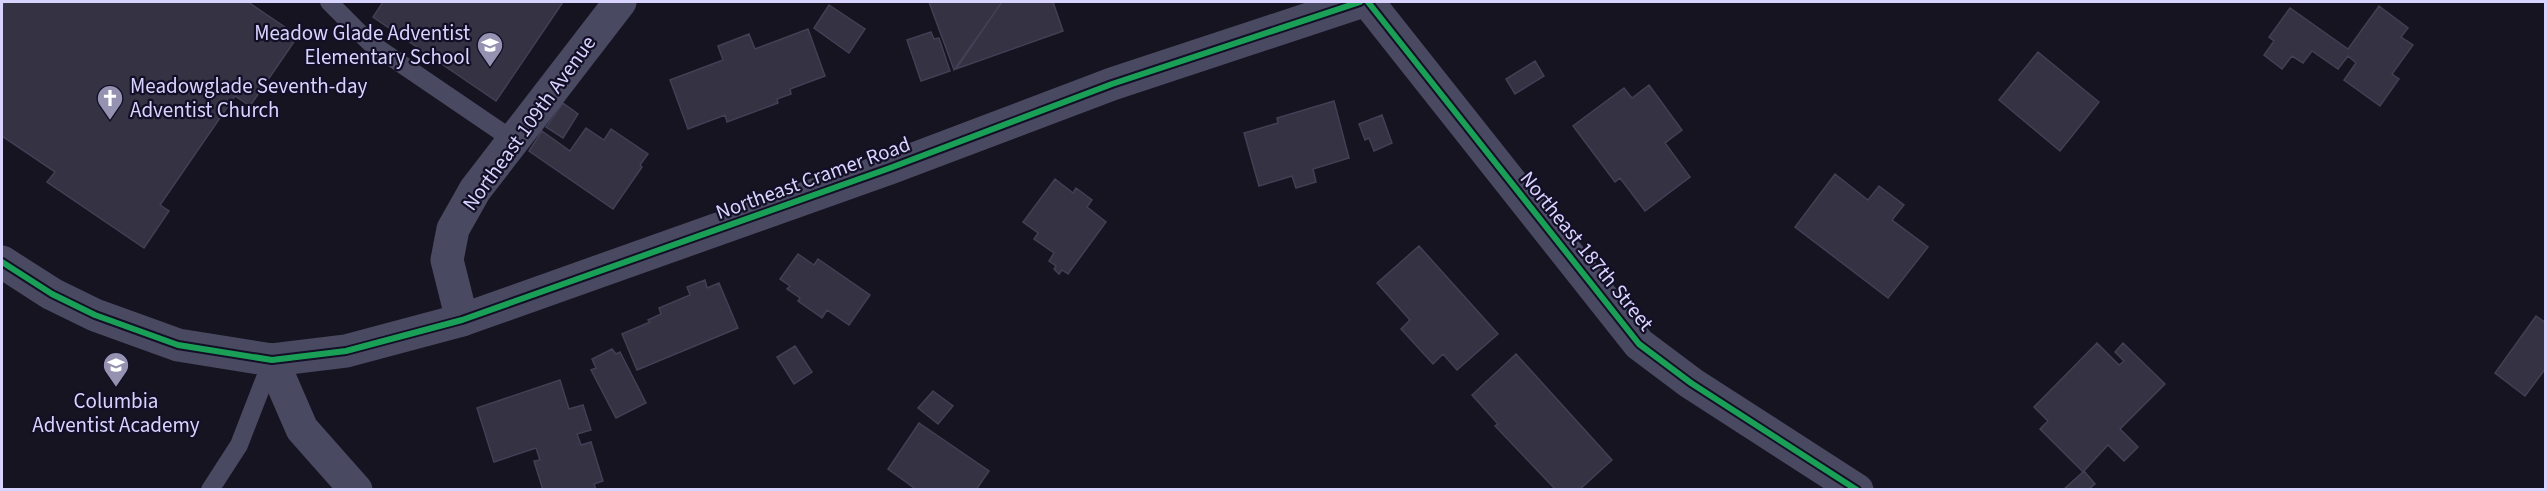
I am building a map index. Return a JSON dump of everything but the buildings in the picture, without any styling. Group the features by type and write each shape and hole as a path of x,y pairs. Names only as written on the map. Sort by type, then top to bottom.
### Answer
{"street":[{"name":"Northeast 109th Avenue","path":"462,320 447,260 453,229 475,190 620,2"},
{"name":"Northeast Cramer Road","path":"2,262 52,294 178,345 272,360 346,351 462,320 879,172 1112,84 1360,2"},
{"name":"Northeast 187th Street","path":"1368,2 1639,344 1691,383 1857,489"},
{"path":"272,360 302,429 356,489"}],"lane":[{"path":"329,2 369,42 513,140"},
{"path":"210,489 239,445 272,360"}],"cycle path":[{"path":"2,262 52,294 95,315 178,345 272,360 346,351 462,320 890,168 1112,84 1360,2"},
{"path":"1368,2 1639,344 1691,383 1857,490"}],"place":[{"name":"Meadow Glade Adventist Elementary School","path":"490,68"},
{"name":"Meadowglade Seventh-day Adventist Church","path":"110,121"},
{"name":"Columbia Adventist Academy","path":"116,388"}]}
